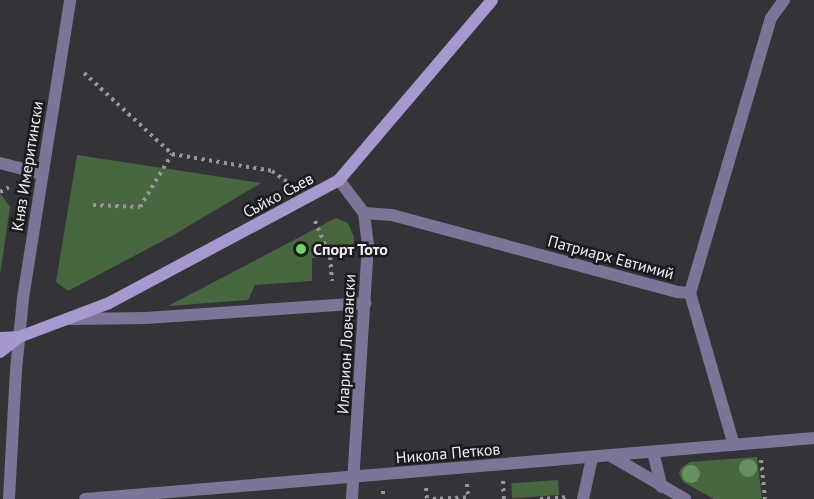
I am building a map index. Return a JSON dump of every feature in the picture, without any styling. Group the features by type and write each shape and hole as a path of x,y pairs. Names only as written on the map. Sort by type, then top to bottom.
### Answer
{"street":[{"name":"Княз Имеритински","path":"9,499 19,337 70,0"},
{"name":"Съйко Съев","path":"0,339 19,337 109,303 339,180 492,0"},
{"name":"Патриарх Евтимий","path":"364,213 393,215 678,292 690,293 771,18 784,0"},
{"path":"0,163 42,174"},
{"path":"339,180 364,213"},
{"name":"Иларион Ловчански","path":"352,499 368,244 364,213"},
{"path":"690,293 734,445"},
{"path":"66,319 146,318 365,303"},
{"name":"Съйко Съев","path":"0,352 19,337"},
{"name":"Никола Петков","path":"85,499 814,438"},
{"path":"653,452 662,487"},
{"path":"610,456 685,499"},
{"path":"583,499 592,458"}],"path":[{"path":"84,74 172,154 272,171 290,184"},
{"path":"93,205 140,207 172,154"},
{"path":"0,192 9,187"},
{"path":"315,220 330,257 332,281"},
{"path":"761,453 765,499"},
{"path":"503,481 504,499"},
{"path":"433,499 468,498 467,484"},
{"path":"426,487 427,499"},
{"path":"383,490 383,499"},
{"path":"540,499 569,497"}],"green space":[{"path":"77,155 261,183 170,237 68,291 56,282"},
{"path":"0,193 10,207 0,275"},
{"path":"336,218 348,223 354,237 353,251 343,256 312,258 312,281 255,285 248,300 168,306"},
{"path":"757,457 762,499 714,499 683,482 679,473 681,468 690,462"},
{"path":"558,480 559,495 512,498 511,483"}],"place":[{"name":"Спорт Тото","path":"301,249"}]}
